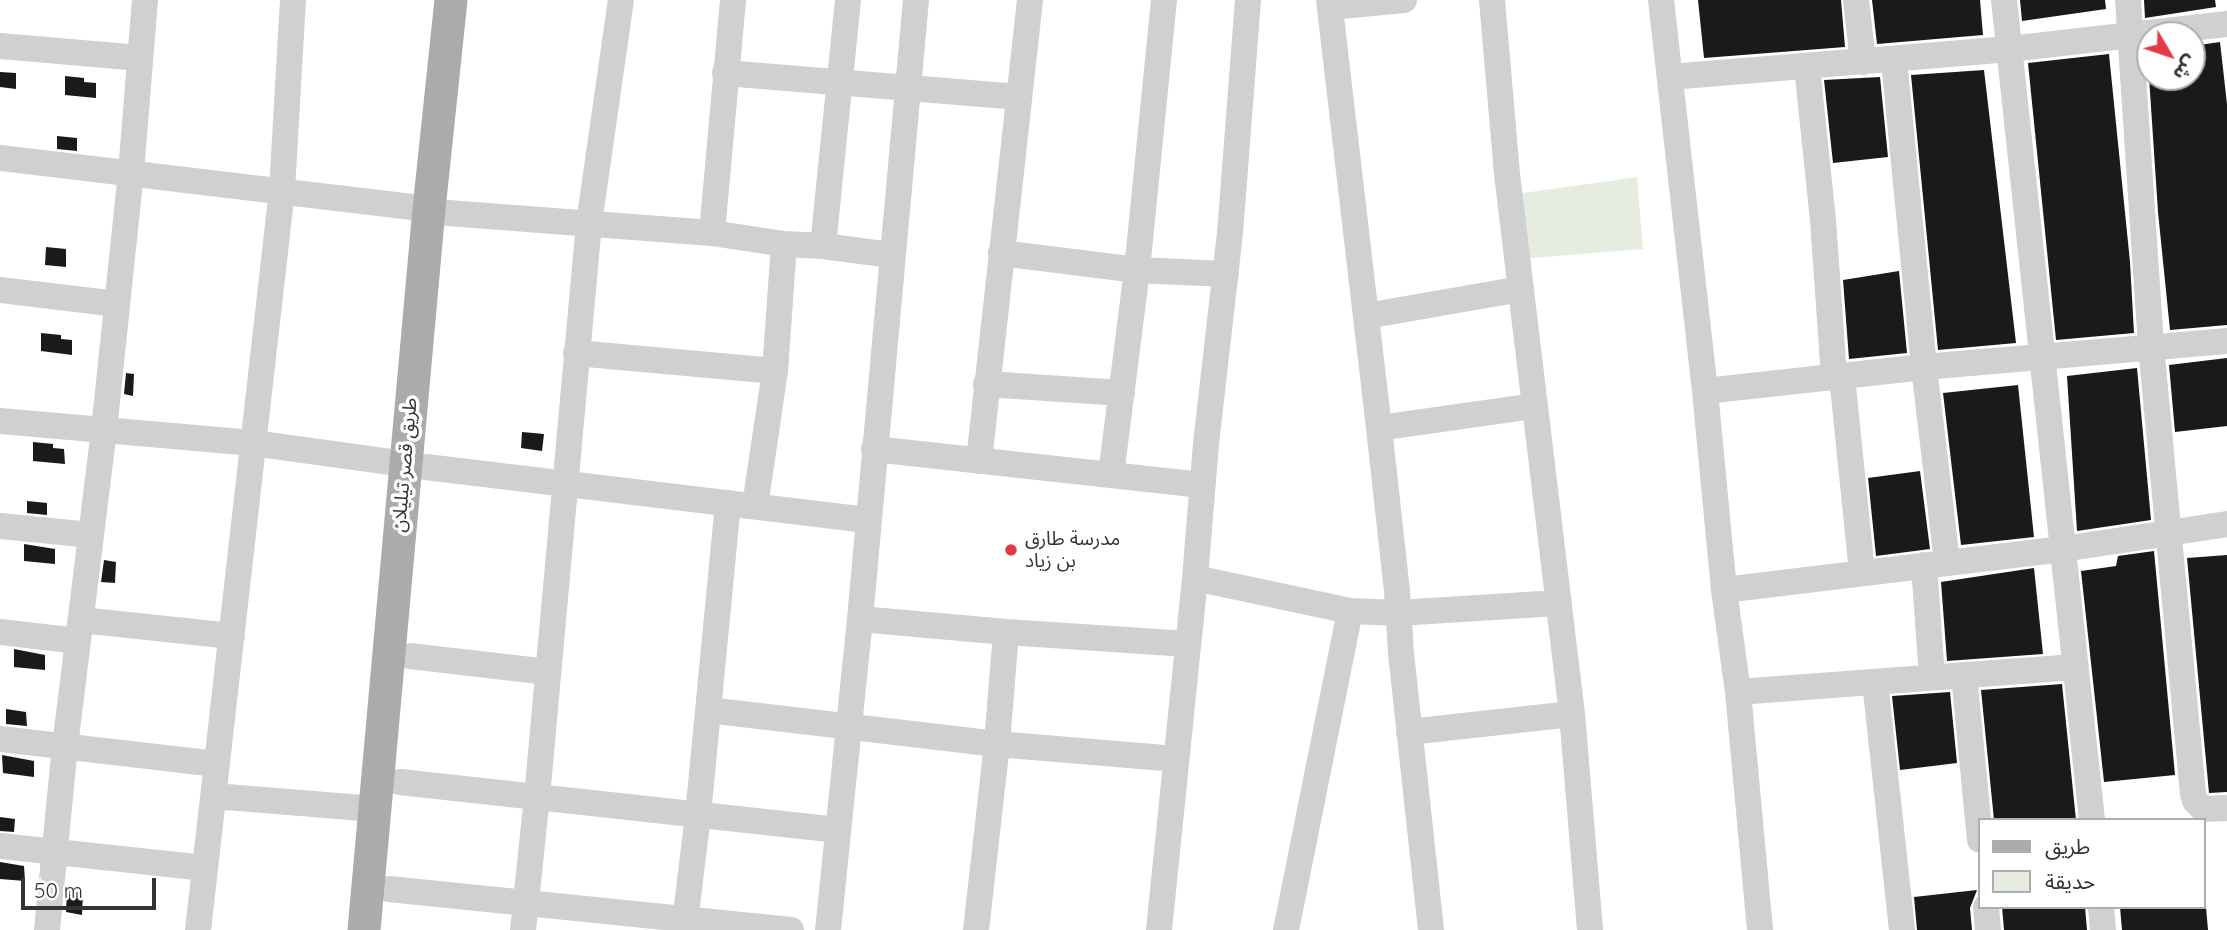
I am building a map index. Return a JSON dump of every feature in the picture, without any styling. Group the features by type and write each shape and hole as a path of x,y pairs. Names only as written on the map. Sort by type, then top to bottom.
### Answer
{"main road":[{"name":"طريق قصر تيليلان","path":"364,930 375,809 416,465 438,211 451,0"},
{"name":"طريق قصر تيليلان","path":"438,211 471,0"},
{"name":"طريق قصر تيليلان","path":"386,930 410,656 416,465"}],"street":[{"path":"47,930 65,746 104,430 131,172 145,0"},
{"path":"198,930 282,190 293,0"},
{"path":"523,930 589,223 621,0"},
{"path":"712,233 733,0"},
{"path":"823,246 848,0"},
{"path":"828,930 860,619 916,0"},
{"path":"979,461 1030,0"},
{"path":"1111,475 1137,270 1164,0"},
{"path":"1159,930 1202,485 1226,274 1248,0"},
{"path":"1404,0 1329,3 1379,428 1431,930"},
{"path":"1492,0 1507,174 1572,714 1590,930"},
{"path":"1661,0 1705,391 1724,590 1738,692 1760,930"},
{"path":"1856,0 1863,62"},
{"path":"2004,0 2092,818"},
{"path":"2129,0 2151,346 2193,794 2195,801 2203,809 2227,808"},
{"path":"1670,77 2010,49 2227,24"},
{"path":"0,46 139,58"},
{"path":"1894,60 1924,367 1935,563 1932,677"},
{"path":"1807,67 1838,377 1862,573"},
{"path":"725,73 1019,97"},
{"path":"0,158 282,190 438,211 712,233 784,244 891,255"},
{"path":"755,506 775,371 784,244"},
{"path":"1001,253 1137,270 1226,274"},
{"path":"1366,316 1521,289"},
{"path":"0,290 117,304"},
{"path":"1705,391 1924,367 2227,341"},
{"path":"576,353 775,371"},
{"path":"986,384 1122,393"},
{"path":"1379,428 1534,406"},
{"path":"0,421 253,443 867,520"},
{"path":"874,449 1202,485"},
{"path":"685,925 728,503"},
{"path":"1724,590 2063,549 2227,524"},
{"path":"0,526 91,535"},
{"path":"1195,578 1350,611 1398,613 1558,603"},
{"path":"1286,930 1350,611"},
{"path":"860,619 1187,644"},
{"path":"0,632 79,631 232,636"},
{"path":"976,930 997,744 1006,632"},
{"path":"410,656 548,672"},
{"path":"1738,692 2075,667"},
{"path":"1964,675 1979,830"},
{"path":"1875,682 1902,930"},
{"path":"708,710 997,744 1176,759"},
{"path":"1409,732 1572,714"},
{"path":"0,739 217,764"},
{"path":"400,782 838,830"},
{"path":"214,796 375,809"},
{"path":"0,846 205,868"},
{"path":"390,889 525,903 685,925 791,930"},
{"path":"1986,909 1988,930"},
{"path":"2101,909 2103,930"}],"green space":[{"path":"1637,177 1643,249 1520,259 1516,194"}],"building":[{"path":"1698,0 1841,0 1845,47 1704,58"},
{"path":"1872,0 1980,0 1983,35 1877,44"},
{"path":"2020,0 2105,0 2106,9 2022,21"},
{"path":"2144,0 2215,0 2216,7 2145,18"},
{"path":"2220,42 2227,104 2227,325 2170,330 2150,91 2206,91 2206,44"},
{"path":"2109,54 2130,262 2134,333 2056,340 2028,63"},
{"path":"1984,70 2016,343 1938,350 1911,75"},
{"path":"0,72 16,73 16,89 0,87"},
{"path":"65,76 84,78 84,82 96,83 96,98 65,95"},
{"path":"1880,77 1888,157 1833,163 1824,80"},
{"path":"57,136 77,138 77,151 57,149"},
{"path":"46,247 66,249 66,267 45,265"},
{"path":"1899,271 1907,353 1849,359 1843,280"},
{"path":"41,333 61,335 61,339 72,340 72,355 41,351"},
{"path":"2227,358 2227,426 2175,432 2169,365"},
{"path":"2137,368 2151,520 2077,531 2067,376"},
{"path":"126,373 134,374 133,396 124,394"},
{"path":"2018,385 2034,537 1961,545 1943,393"},
{"path":"522,432 544,434 542,451 521,448"},
{"path":"33,442 53,444 53,448 64,449 65,464 33,461"},
{"path":"1920,471 1930,549 1876,556 1868,478"},
{"path":"27,501 47,503 47,515 27,513"},
{"path":"24,544 55,549 55,564 24,561"},
{"path":"2154,551 2175,775 2104,782 2081,571 2116,566 2118,556"},
{"path":"2227,555 2227,792 2209,793 2187,558"},
{"path":"104,560 116,562 115,583 101,582"},
{"path":"2034,568 2043,654 1947,661 1941,582"},
{"path":"14,649 45,655 45,670 14,667"},
{"path":"2062,684 2076,818 1994,818 1981,690"},
{"path":"1950,692 1957,763 1900,770 1892,696"},
{"path":"6,709 26,712 27,726 6,724"},
{"path":"2,755 34,761 34,777 3,773"},
{"path":"0,817 15,819 14,832 0,831"},
{"path":"0,862 24,866 25,881 0,879"},
{"path":"1977,890 1970,908 1972,930 1917,930 1914,897"},
{"path":"67,891 83,893 82,915 66,912"},
{"path":"2206,907 2208,930 2122,930 2120,909"},
{"path":"2002,909 2085,909 2087,930 2004,930"}],"place":[{"name":"مدرسة طارق بن زياد","path":"1011,550"}]}
